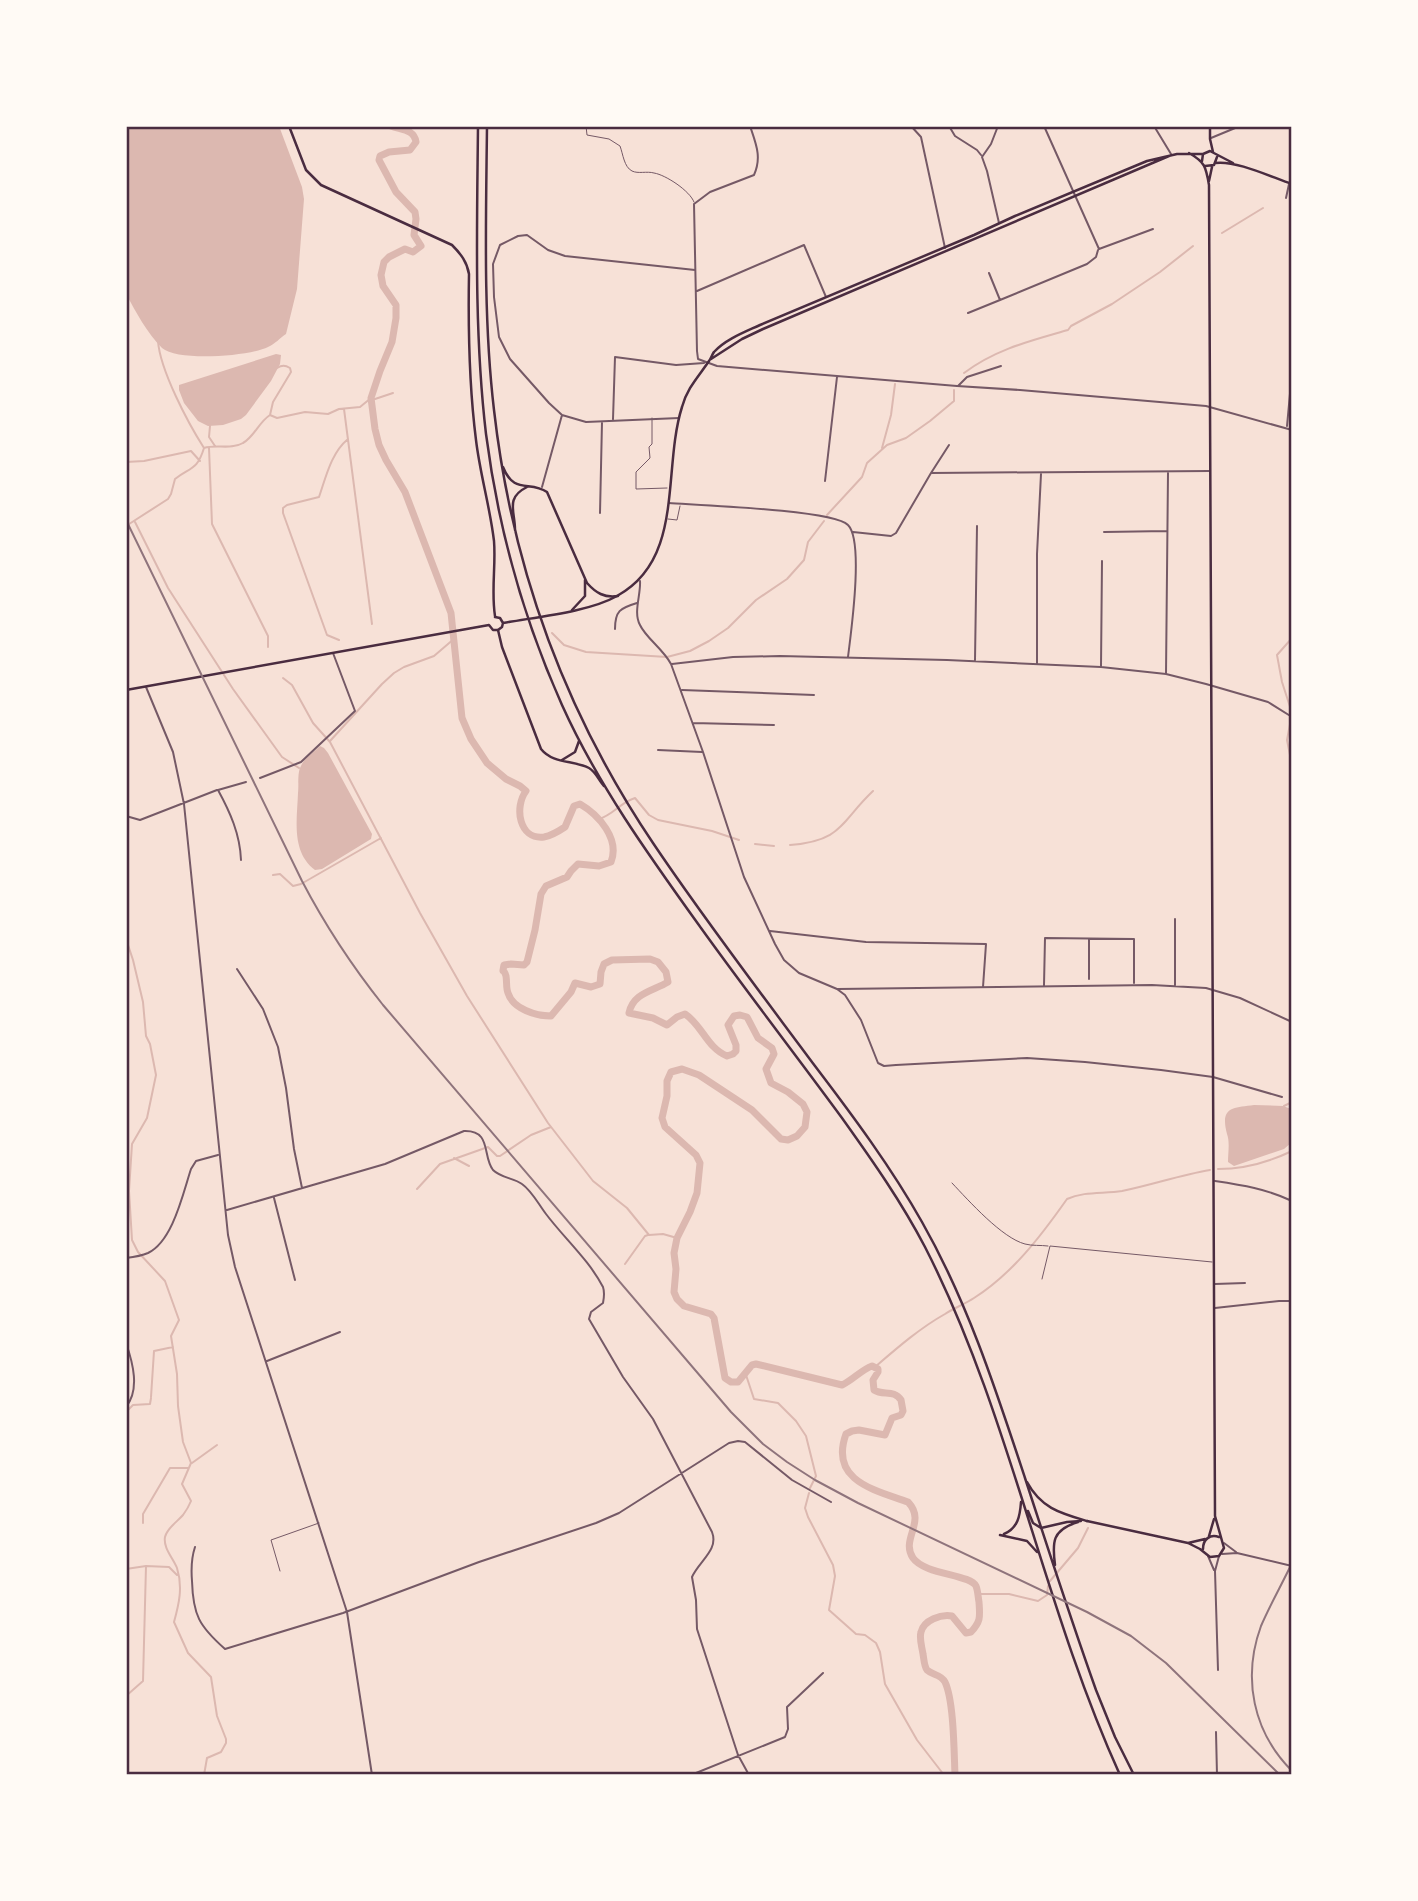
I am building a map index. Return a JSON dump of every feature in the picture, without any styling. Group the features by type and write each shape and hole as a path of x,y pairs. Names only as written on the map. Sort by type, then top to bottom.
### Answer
{"main road":[{"path":"289,126 306,170 321,185 452,245 468,266 470,383 477,444 494,543 495,617"},
{"path":"478,126 477,301 481,377 490,461 504,533 517,580 540,648 578,738 578,748 562,760"},
{"path":"487,126 487,295 491,377 499,450 515,533 537,611 564,681 616,783 654,845 881,1156 924,1225 979,1343 1096,1690 1134,1775"},
{"path":"1209,185 1214,165 1210,126"},
{"path":"1202,161 1210,139"},
{"path":"1189,153 1202,161 1209,185 1215,1516 1213,1529 1203,1545 1206,1554"},
{"path":"826,299 946,252 1073,192 1147,161 1172,155 1205,153 1214,154 1236,165"},
{"path":"503,623 601,603 618,596 640,580 658,551 679,418 688,390 709,361 742,339 826,299 944,247 1172,155"},
{"path":"1205,166 1222,162 1291,184"},
{"path":"499,450 508,477 516,484 542,488 547,492 591,588 606,597 618,596"},
{"path":"515,533 513,500 527,487"},
{"path":"572,610 585,596 585,577"},
{"path":"495,617 500,618 503,623"},
{"path":"495,617 490,625 493,630 502,628 503,623"},
{"path":"126,690 490,625"},
{"path":"498,630 539,746 548,756 590,768 606,788"},
{"path":"573,727 606,788 646,849 702,930 830,1101 900,1202 937,1271 970,1346 1086,1693 1120,1775"},
{"path":"1024,1476 1042,1502 1058,1511 1084,1521 1188,1543 1213,1558 1220,1555 1224,1548 1215,1516"},
{"path":"1022,1499 1033,1523 1041,1528 1084,1521"},
{"path":"1022,1499 1018,1521 1010,1531 1000,1535 1027,1541 1040,1560"},
{"path":"1056,1572 1053,1548 1055,1537 1065,1527 1084,1521"},
{"path":"1188,1543 1215,1536 1223,1541"}],"street":[{"path":"750,126 759,158 754,175 710,192 694,204 698,359 717,366 1210,407 1292,430"},
{"path":"911,126 920,137 946,252"},
{"path":"948,126 955,136 977,150 982,157 1000,226"},
{"path":"982,157 998,126"},
{"path":"968,313 1087,264 1096,257 1099,249 1044,126"},
{"path":"1154,126 1172,155"},
{"path":"1210,139 1240,126"},
{"path":"1286,198 1291,184"},
{"path":"1099,249 1153,229"},
{"path":"679,418 586,422 562,415 510,359 499,337 493,264 500,245 518,236 527,235 545,249 565,256 696,270"},
{"path":"696,291 804,245 826,299"},
{"path":"989,273 1000,300"},
{"path":"612,420 615,357 676,365 709,361"},
{"path":"957,386 967,377 1001,366"},
{"path":"1286,428 1292,372"},
{"path":"825,481 837,376"},
{"path":"542,488 562,415"},
{"path":"600,513 602,421"},
{"path":"853,532 891,536 896,533 949,445"},
{"path":"931,473 1210,471"},
{"path":"1166,674 1168,472"},
{"path":"1037,664 1037,554 1041,473"},
{"path":"667,503 760,509 838,519 848,524 853,532 856,561 848,658"},
{"path":"975,662 977,526"},
{"path":"1104,532 1168,531"},
{"path":"1101,667 1102,561"},
{"path":"640,580 637,612 640,625 671,664 744,877 769,931 784,960 799,973 845,995 861,1020 878,1063 884,1066 1027,1059 1149,1068 1213,1077 1282,1097"},
{"path":"615,629 617,614 638,603"},
{"path":"260,778 301,762 355,711 333,652"},
{"path":"671,664 733,657 848,658 1101,667 1166,674 1211,685 1268,702 1292,717"},
{"path":"146,686 173,752 184,804 228,1235 235,1268 347,1612 372,1775"},
{"path":"681,690 814,695"},
{"path":"692,723 774,724"},
{"path":"658,750 703,752"},
{"path":"126,816 140,820 246,782"},
{"path":"218,790 236,829 240,843 240,860"},
{"path":"1175,919 1175,986"},
{"path":"769,931 866,942 985,944 983,987"},
{"path":"1044,986 1045,938 1134,939 1134,985"},
{"path":"1089,938 1089,979"},
{"path":"237,970 263,1009 278,1047 302,1189"},
{"path":"837,989 1175,986 1213,990 1240,998 1292,1022"},
{"path":"226,1211 385,1164 464,1130 478,1134 486,1146 492,1168 500,1175 525,1186 603,1289 603,1303 591,1312 589,1319 623,1377 653,1419 714,1537 713,1547 692,1577 697,1629 738,1755 749,1775"},
{"path":"126,1258 151,1252 173,1223 191,1169 197,1161 219,1154"},
{"path":"1214,1181 1248,1186 1292,1201"},
{"path":"273,1197 295,1280"},
{"path":"1214,1284 1245,1283"},
{"path":"1214,1308 1292,1301"},
{"path":"266,1361 340,1332"},
{"path":"126,1343 134,1383 132,1399 126,1407"},
{"path":"195,1547 191,1559 195,1612 206,1631 225,1649 347,1612 479,1562 596,1523 619,1513 719,1448 738,1441 745,1443 792,1480 831,1502"},
{"path":"1223,1541 1237,1553"},
{"path":"1218,1670 1215,1571 1220,1555 1237,1553 1292,1566"},
{"path":"1206,1554 1215,1571"},
{"path":"691,1775 785,1737 788,1707 823,1673"},
{"path":"1216,1732 1217,1775"}],"lane":[{"path":"586,126 587,135 609,139 620,146 629,170 659,174 691,194 694,204"},
{"path":"652,418 650,458 636,472 636,489 669,488"},
{"path":"665,519 677,520 680,504"},
{"path":"952,1183 988,1220 1025,1244 1214,1262"},
{"path":"1042,1279 1050,1246"},
{"path":"280,1570 271,1540 319,1523"}],"shaded area":[{"path":"126,126 279,126 304,199 297,289 286,334 273,344 259,350 231,355 183,355 162,348 147,329 126,294"},
{"path":"276,354 281,355 280,364 271,381 241,419 223,425 208,426 198,421 184,403 179,385"},
{"path":"320,746 328,753 372,834 371,839 322,869 315,870 307,863 299,845 297,814 300,769 304,760"},
{"path":"1254,1105 1283,1106 1291,1109 1291,1143 1284,1149 1234,1166 1228,1162 1225,1119 1234,1108"}],"waterway":[{"path":"391,126 410,132 415,138 416,142 410,150 389,152 380,156 379,160 396,192 415,212 414,235 421,246 413,252 405,249 384,262 381,275 383,286 396,305 396,318 392,342 371,398 379,445 405,492 451,613 462,718 471,739 487,763 526,791 520,805 520,813 524,828 529,833 544,837 560,830 565,827 574,806 580,804 601,821 613,845 611,862 599,866 578,864 567,877 546,886 541,894 527,962 524,965 504,965 508,993 520,1007 539,1015 551,1016 575,983 591,987 600,984 604,964 612,960 650,959 658,962 666,972 668,982 644,993 631,1006 629,1013 653,1018 667,1025 685,1014 714,1048 727,1056 736,1051 728,1025 734,1016 740,1015 747,1017 758,1038 772,1048 774,1054 766,1069 771,1083 803,1104 807,1112 805,1127 797,1136 788,1140 781,1139 752,1110 699,1075 682,1069 671,1072 667,1081 662,1118 665,1127 696,1155 700,1163 697,1193 677,1238 674,1253 674,1292 684,1306 711,1314 714,1318 725,1378 731,1382 738,1382 752,1365 756,1364 842,1385 872,1366 878,1369 873,1380 874,1390 895,1395 901,1400 903,1411 901,1415 892,1418 885,1435 852,1431 846,1434 842,1450 849,1473 858,1481 869,1488 908,1502 913,1509 915,1523 909,1544 913,1558 927,1568 965,1579 976,1586 980,1615 971,1632 966,1633 952,1616 948,1616 929,1621 920,1635 926,1668 943,1679 948,1691 955,1775"},
{"path":"1222,233 1263,208"},
{"path":"964,373 1001,352 1068,330 1160,272 1193,246"},
{"path":"158,341 169,381 204,448"},
{"path":"270,415 273,402 291,372 287,366 277,368"},
{"path":"882,448 891,415 895,384"},
{"path":"827,515 862,477 867,463 887,445 906,438 954,401 954,390"},
{"path":"372,400 393,393"},
{"path":"126,526 168,499 175,479 196,465 204,448 243,443 270,415 277,418 305,412 328,414 339,409 360,407 371,398"},
{"path":"344,409 372,624"},
{"path":"210,426 209,437 215,446"},
{"path":"339,640 327,635 283,508 319,497 333,458 348,439"},
{"path":"209,448 212,524 268,636 268,647"},
{"path":"126,462 191,451 200,461"},
{"path":"552,633 564,645 586,652 667,657 690,651 728,628 756,600 787,579 804,560 808,542 824,521"},
{"path":"135,522 168,588 233,689 282,757 299,768"},
{"path":"330,741 394,673 434,656 455,638"},
{"path":"1292,638 1277,655 1292,713"},
{"path":"283,678 292,685 313,723 330,742 467,996 548,1123 593,1181 627,1208 649,1235 663,1234 677,1238"},
{"path":"1291,719 1287,740 1292,765"},
{"path":"790,845 807,843 831,834 873,791"},
{"path":"599,819 635,798 649,815 658,820 712,831 739,840"},
{"path":"273,875 280,874 293,886 301,884 381,838"},
{"path":"755,844 774,846"},
{"path":"126,932 143,1002 146,1036 156,1075 147,1118 132,1144 129,1191 132,1240 138,1252 165,1281 179,1320 171,1336 183,1442 191,1463 182,1484 191,1501 165,1537 165,1545 177,1568 180,1582 174,1622 188,1653 211,1677 217,1716 226,1739 221,1752 207,1758 204,1775"},
{"path":"1284,1106 1292,1102"},
{"path":"417,1189 440,1164 488,1147 500,1156 531,1135 551,1127"},
{"path":"1218,1169 1256,1164 1292,1151"},
{"path":"454,1158 469,1166"},
{"path":"875,1367 927,1326 1001,1278 1036,1240 1067,1199 1122,1191 1210,1170"},
{"path":"625,1264 648,1235"},
{"path":"151,1397 154,1351 173,1347"},
{"path":"745,1372 754,1399 778,1403 806,1436 816,1476 810,1488"},
{"path":"126,1412 133,1405 150,1404 151,1398"},
{"path":"192,1463 217,1445"},
{"path":"143,1523 143,1514 170,1468 189,1468"},
{"path":"809,1493 805,1508 833,1565 835,1576 829,1610 856,1634 865,1635 876,1643 885,1684 917,1740 944,1775"},
{"path":"1050,1581 1078,1548 1088,1528"},
{"path":"126,1696 143,1681 146,1566"},
{"path":"126,1569 169,1567 177,1575"},
{"path":"978,1594 1009,1594 1038,1601 1047,1595 1048,1586"}],"railway":[{"path":"126,520 302,881 350,960 383,1005 731,1412 763,1444 815,1480 1131,1636 1166,1663 1280,1775"},
{"path":"1292,1563 1261,1626 1252,1665 1252,1684 1260,1722 1279,1756 1292,1771"}]}
